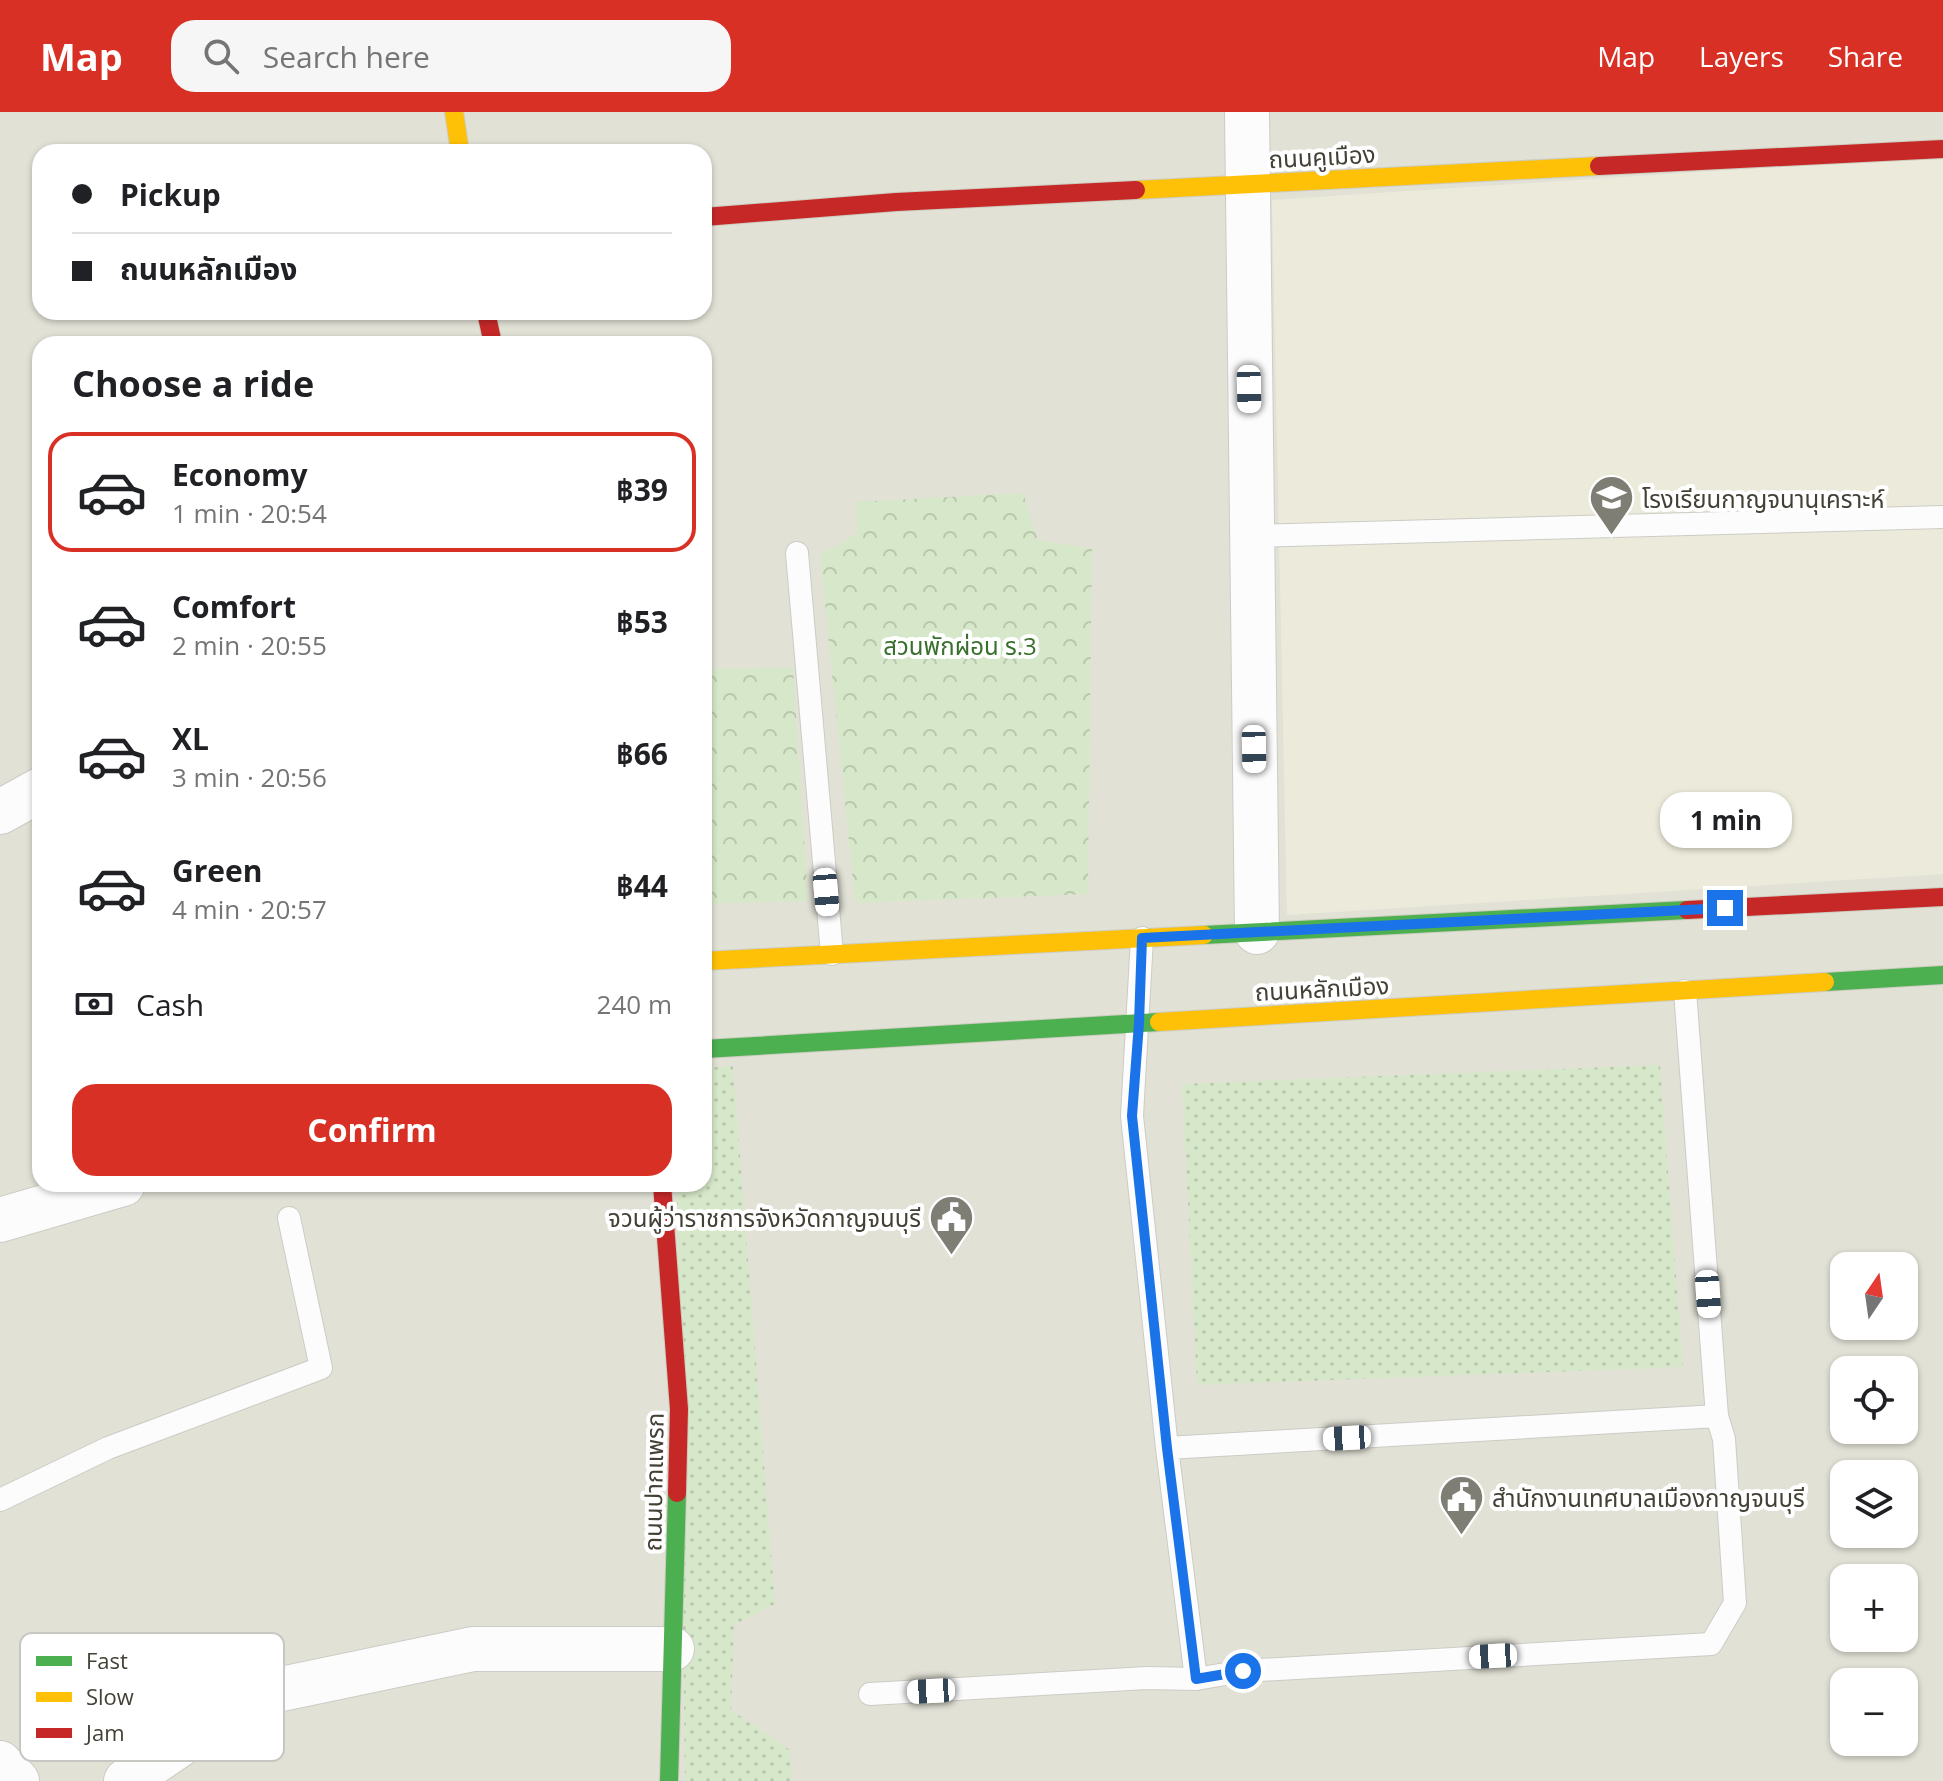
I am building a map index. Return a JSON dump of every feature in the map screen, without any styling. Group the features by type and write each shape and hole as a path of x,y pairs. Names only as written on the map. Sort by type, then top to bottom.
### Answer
{"street":[{"path":"454,112 459,144"},
{"path":"1247,112 1257,932"},
{"name":"ถนนคูเมือง","path":"712,216 896,202 1943,149"},
{"path":"0,812 32,794"},
{"path":"712,961 1943,897"},
{"name":"ถนนหลักเมือง","path":"712,1049 1943,975"},
{"path":"0,1220 96,1192"},
{"name":"ถนนปากแพรก","path":"663,1192 679,1409 669,1781"},
{"path":"284,1689 473,1649 672,1649"},
{"path":"126,1781 156,1761"},
{"path":"0,1763 17,1781"}],"lane":[{"path":"1251,536 1943,517"},
{"path":"797,553 832,954"},
{"path":"1142,938 1132,1116 1167,1448 1196,1679"},
{"path":"870,1694 1147,1678 1196,1679 1243,1671 1711,1644 1735,1603 1724,1439 1717,1416 1685,991"},
{"path":"0,1500 108,1448 321,1368 289,1218"},
{"path":"1167,1448 1717,1416"}],"shaded area":[{"path":"0,112 1943,112 1943,1781 0,1781"},
{"name":"โรงเรียนกาญจนานุเคราะห์","path":"1943,156 1943,874 1287,915 1272,200"}],"green space":[{"name":"สวนพักผ่อน ร.3","path":"1023,493 1038,540 1092,549 1088,894 855,903 820,555 858,533 856,502"},
{"path":"793,667 808,901 712,904 712,669"},
{"path":"1660,1065 1683,1367 1197,1385 1182,1084"},
{"path":"733,1066 775,1604 734,1625 731,1710 790,1750 792,1781 685,1781 677,1192 712,1192 712,1067"}],"traffic: fast":[{"path":"1204,935 1687,910"},
{"path":"1825,982 1943,975"},
{"path":"712,1049 1159,1022"},
{"path":"669,1781 677,1493"}],"traffic: slow":[{"path":"454,112 459,144"},
{"path":"1136,190 1599,166"},
{"path":"712,961 1204,935"},
{"path":"1159,1022 1825,982"}],"traffic: jam":[{"path":"1599,166 1943,149"},
{"path":"712,216 896,202 1136,190"},
{"path":"488,320 491,336"},
{"path":"1687,910 1943,897"},
{"path":"663,1192 679,1409 677,1493"}],"place":[{"name":"โรงเรียนกาญจนานุเคราะห์","path":"1611,537"},
{"name":"จวนผู้ว่าราชการจังหวัดกาญจนบุรี","path":"952,1256"},
{"name":"สำนักงานเทศบาลเมืองกาญจนบุรี","path":"1461,1536"}],"route":[{"path":"1243,1671 1196,1679 1167,1448 1132,1116 1142,938 1725,908"}]}
